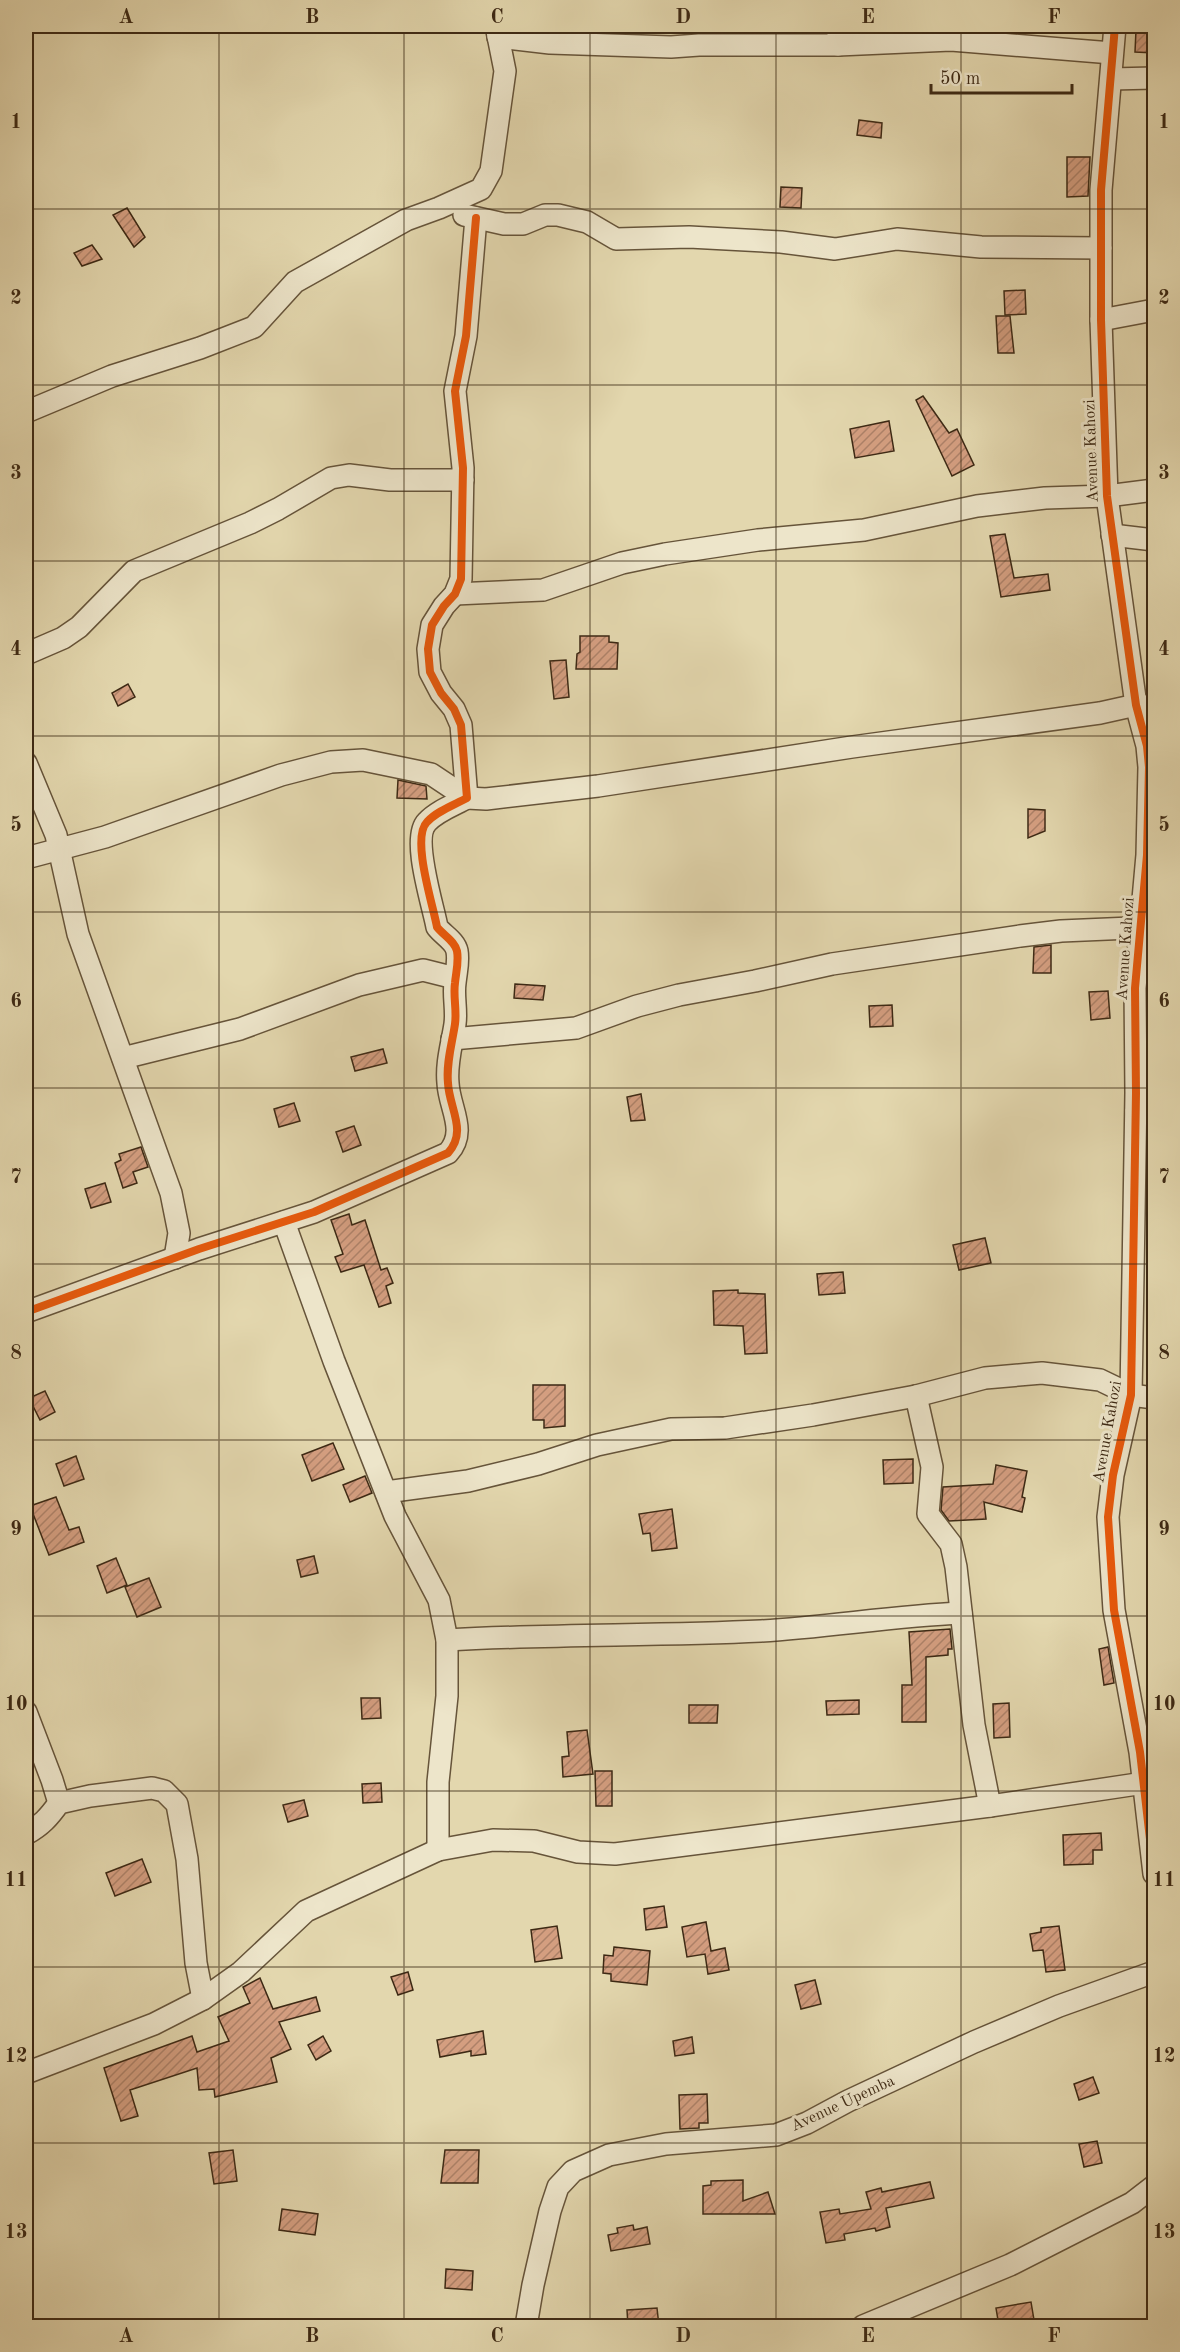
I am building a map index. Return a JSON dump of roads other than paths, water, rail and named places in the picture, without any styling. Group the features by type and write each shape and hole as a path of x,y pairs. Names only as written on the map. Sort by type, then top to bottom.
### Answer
{"street":[{"name":"Avenue Kahozi","path":"1115,26 1101,190 1101,320 1107,496 1112,535 1145,706 1149,767 1148,927 1135,988 1145,1112 1131,1395 1113,1475 1108,1517 1114,1610 1147,1750 1144,1783 1155,1874"},
{"path":"26,412 112,376 200,348 254,327 295,282 406,220 440,208 481,189 491,171 505,71 497,31 550,43 671,47 838,35 951,40 1112,53"},
{"path":"1111,79 1155,78"},
{"path":"440,208 504,224 523,224 545,215 558,215 587,222 616,239 689,237 781,242 836,249 897,238 981,247 1101,248"},
{"path":"467,798 461,725 454,709 441,693 430,672 428,650 432,625 455,594 460,579 464,480 455,392 466,336 476,218"},
{"path":"1101,320 1155,310"},
{"path":"26,654 63,638 79,627 134,571 250,523 331,478 349,475 390,480 464,480"},
{"path":"455,594 543,590 622,563 665,554 758,540 864,530 977,506 1045,498 1107,496 1155,490"},
{"path":"1112,535 1155,540"},
{"path":"26,858 105,837 147,820 281,775 331,762 363,760 431,774 467,798 486,799 598,786 852,747 1145,706"},
{"path":"26,763 45,807 59,849 78,934 171,1192 179,1233 175,1258"},
{"path":"26,1311 314,1212 448,1153 454,1146 458,1135 448,1085 455,1023 457,950 437,927 421,850 421,835 425,824 439,813 467,798"},
{"path":"452,1039 576,1028 637,1006 679,995 832,964 1020,936 1148,927"},
{"path":"123,1058 240,1029 359,985 423,970 455,978"},
{"path":"284,1222 334,1361 395,1516 439,1600 447,1640 447,1696 438,1782 438,1850"},
{"path":"386,1492 468,1481 538,1464 597,1445 670,1429 725,1428 813,1415 916,1396 985,1378 1042,1373 1100,1380 1131,1395 1155,1398"},
{"path":"916,1396 932,1467 928,1514 951,1544 956,1567 974,1725 990,1806"},
{"path":"447,1640 790,1629 961,1613"},
{"path":"26,1712 52,1780 58,1803"},
{"path":"26,2073 154,2024 203,1999 241,1972 306,1911 438,1850 493,1840 534,1841 578,1852 615,1854 990,1806 1144,1783"},
{"path":"26,1834 38,1828 48,1819 58,1803 90,1796 152,1788 165,1791 177,1804 187,1859 196,1963 203,1999"},
{"name":"Avenue Upemba","path":"526,2326 550,2211 558,2187 573,2171 609,2155 666,2144 776,2135 807,2123 848,2101 1038,2015 1155,1972"},
{"path":"862,2326 1010,2265 1132,2203 1155,2186"}]}
